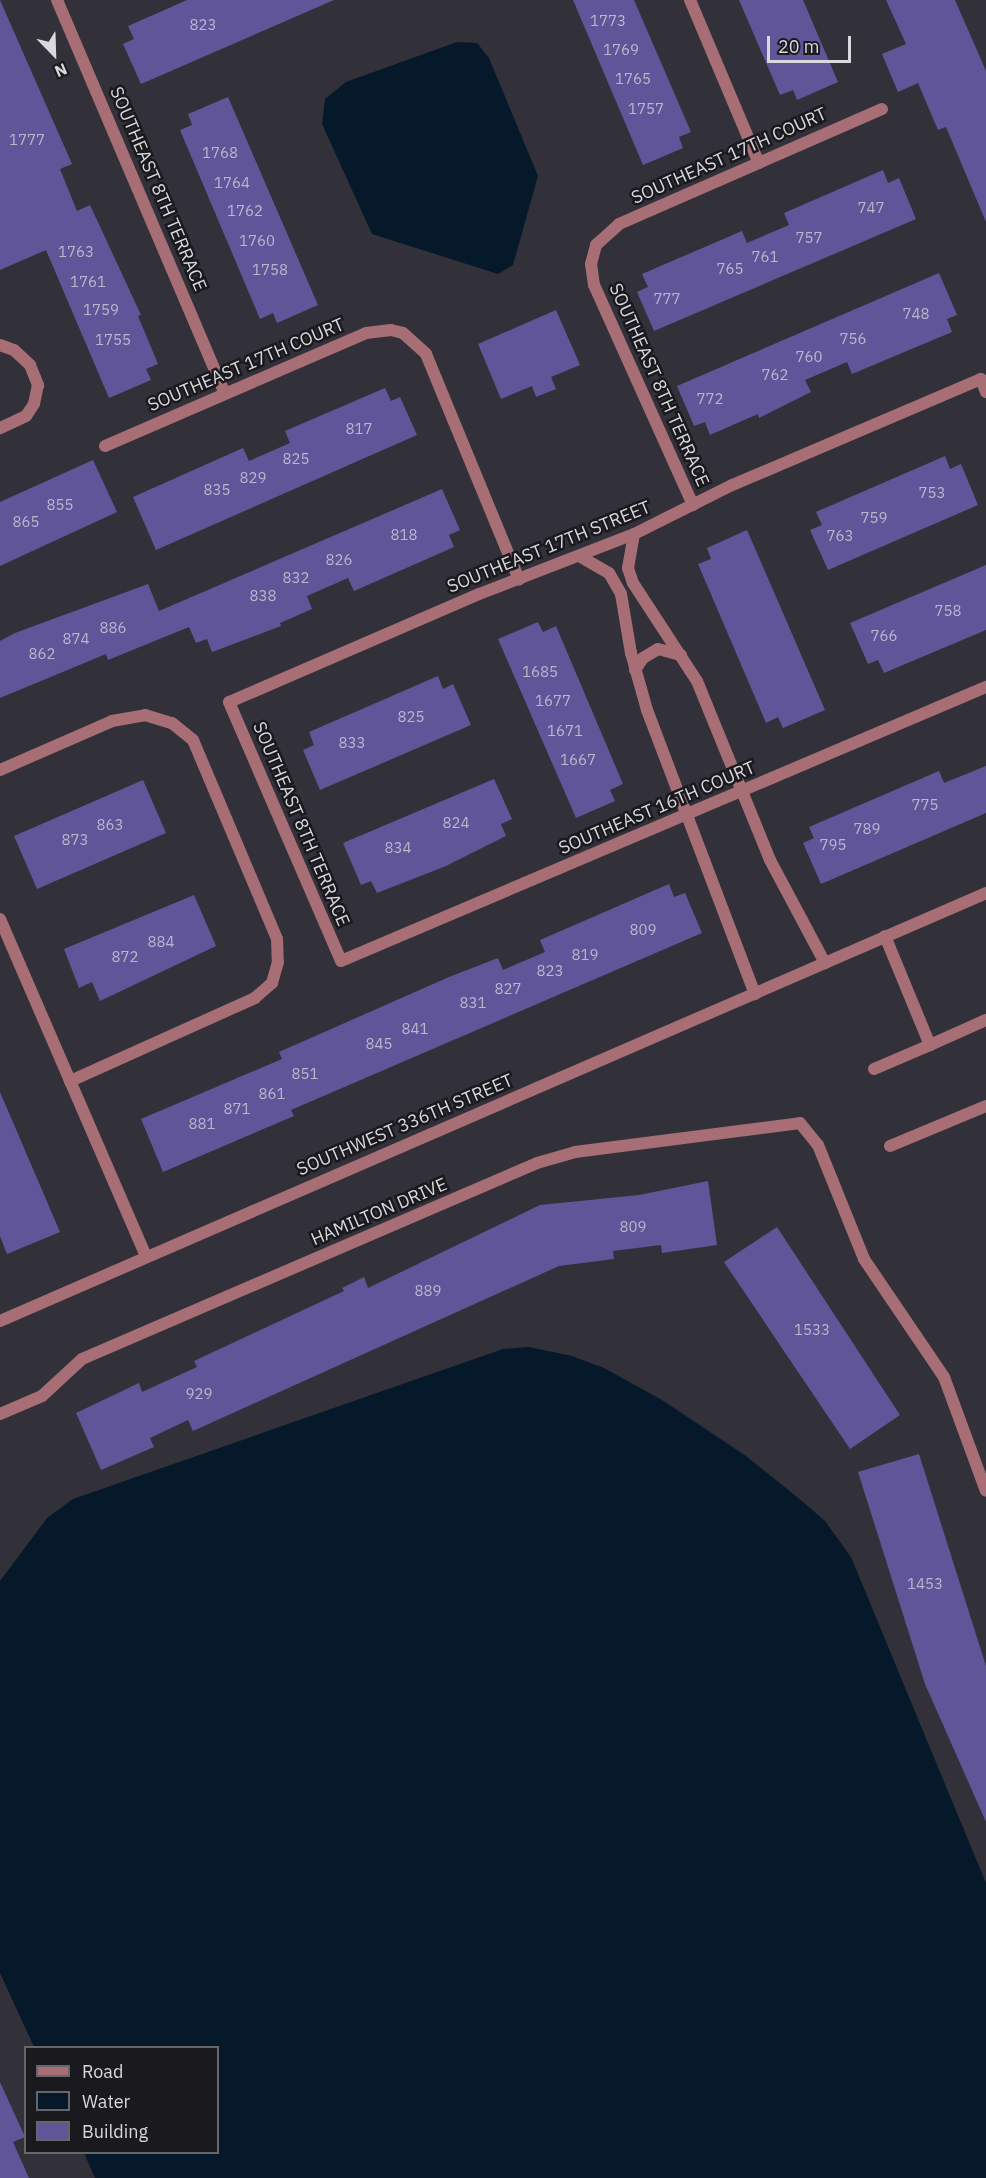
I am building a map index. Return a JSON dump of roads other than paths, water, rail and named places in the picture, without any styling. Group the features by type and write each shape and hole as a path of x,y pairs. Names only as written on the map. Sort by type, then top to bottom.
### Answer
{"street":[{"name":"SOUTHEAST 8TH TERRACE","path":"57,0 225,393"},
{"path":"690,0 759,163"},
{"name":"SOUTHEAST 17TH COURT","path":"596,245 619,224 882,109"},
{"name":"SOUTHEAST 8TH TERRACE","path":"596,245 591,264 594,285 693,505"},
{"name":"SOUTHEAST 17TH COURT","path":"105,446 366,333 391,330 403,333 426,354 519,580"},
{"path":"0,345 14,350 30,365 38,385 34,404 26,416 0,428"},
{"name":"SOUTHEAST 17TH STREET","path":"229,702 634,534 693,505 981,379 986,392"},
{"path":"634,534 628,558 630,575 682,655 710,708 770,860 825,963"},
{"path":"581,556 609,573 616,582 635,670 755,994"},
{"path":"635,670 643,658 658,648 682,655"},
{"name":"SOUTHEAST 16TH COURT","path":"341,961 986,687"},
{"name":"SOUTHEAST 8TH TERRACE","path":"229,702 341,961"},
{"path":"0,770 112,721 146,715 172,723 193,740 277,939 278,962 272,983 255,999 70,1081"},
{"name":"SOUTHWEST 336TH STREET","path":"0,1321 986,893"},
{"path":"0,919 146,1257"},
{"path":"885,936 930,1045"},
{"path":"874,1069 986,1020"},
{"path":"890,1146 986,1106"},
{"name":"HAMILTON DRIVE","path":"0,1414 42,1396 82,1359 537,1163 575,1152 800,1123 818,1145 864,1259 944,1377 986,1491"}],"water":[{"path":"457,42 477,43 489,58 538,176 513,265 498,274 372,234 322,124 325,99 346,82"},
{"path":"529,1347 572,1356 604,1368 662,1400 746,1456 802,1501 825,1521 851,1557 986,1883 986,2178 95,2178 84,2154 219,2154 219,2046 34,2046 0,1973 0,1581 47,1518 73,1499 503,1349"}]}
